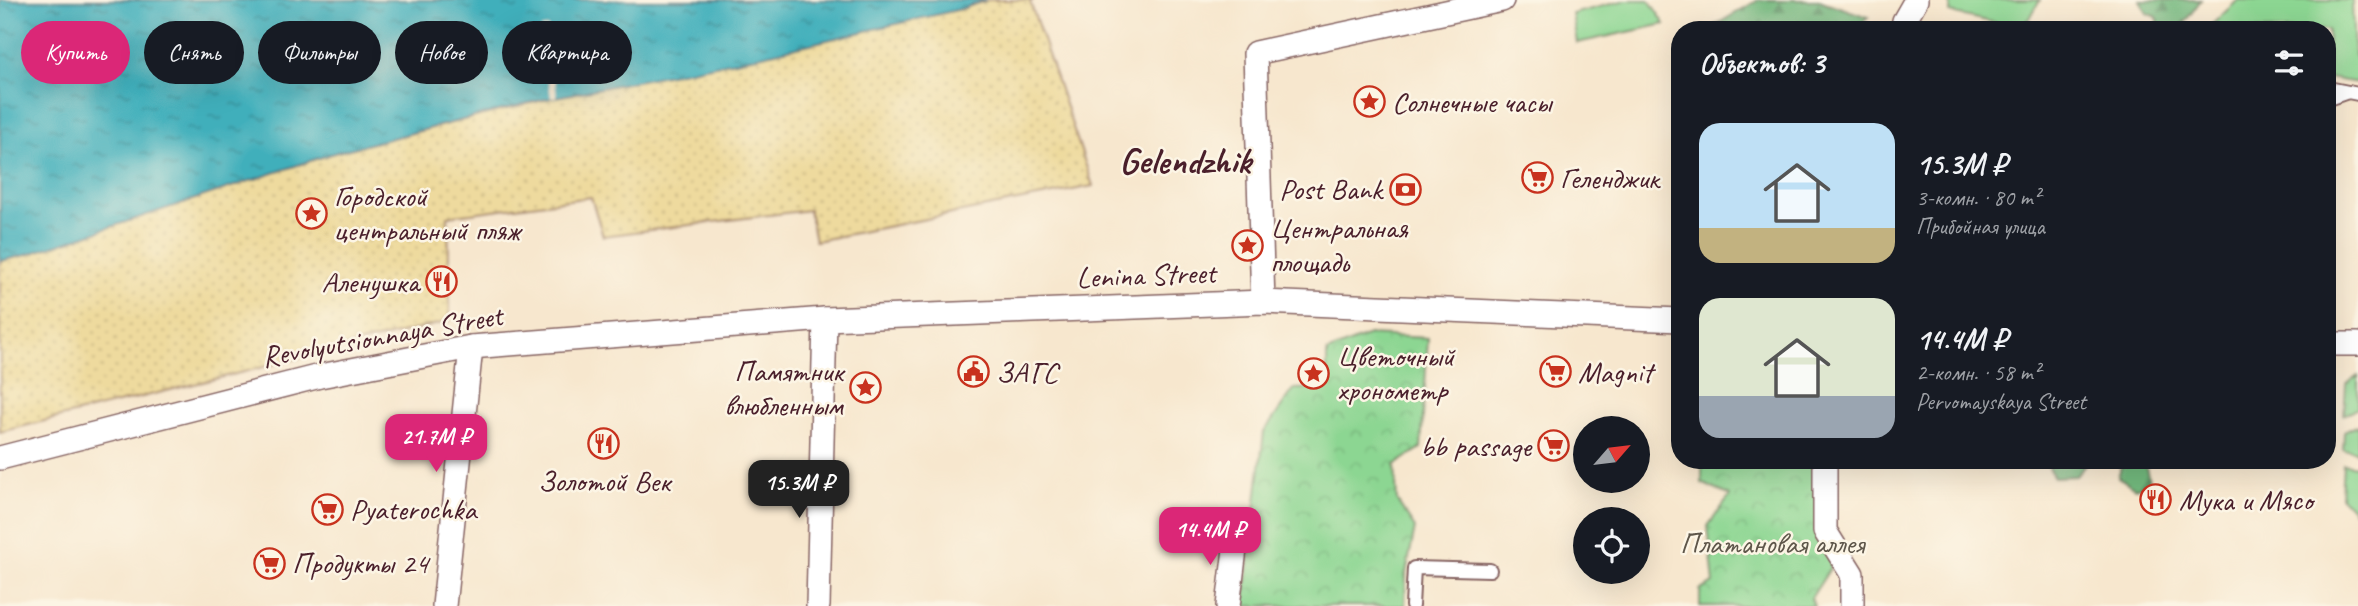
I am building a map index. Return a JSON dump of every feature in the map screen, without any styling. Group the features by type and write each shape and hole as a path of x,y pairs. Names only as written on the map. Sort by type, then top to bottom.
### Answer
{"street":[{"path":"1263,302 1255,53 1503,0"},
{"path":"1904,21 1916,0"},
{"name":"Lenina Street","path":"825,319 1263,302 1671,320"},
{"path":"818,606 825,319"},
{"name":"Revolyutsionnaya Street","path":"0,458 320,376 471,347 825,319"},
{"path":"2336,344 2358,344"},
{"path":"444,606 471,347"},
{"path":"1825,469 1825,531 1852,573 1852,606"},
{"path":"1228,606 1237,533"}],"lane":[{"path":"2336,98 2353,93"},
{"path":"1412,606 1414,568 1490,570"}],"green space":[{"path":"1626,0 1649,0 1665,24 1577,43 1572,14"},
{"path":"1758,0 1819,0 1868,17 1864,21 1722,21"},
{"path":"1951,0 2040,0 2026,21 1986,21 1950,13"},
{"path":"2140,0 2201,0 2186,21 2158,21 2157,17 2147,13"},
{"path":"2238,0 2352,0 2358,83 2336,79 2336,21 2216,21"},
{"path":"1369,335 1428,338 1421,448 1395,465 1397,501 1415,528 1406,573 1405,606 1244,606 1264,432 1294,389 1327,388 1327,352"},
{"path":"2358,376 2358,408 2344,414 2346,384"},
{"path":"2358,425 2358,452 2343,449 2344,432"},
{"path":"2343,464 2358,466 2358,515 2341,497"},
{"name":"Платановая аллея","path":"1702,469 1818,469 1836,559 1811,598 1814,606 1700,606 1700,590 1714,583 1708,526 1730,496 1702,483"},
{"path":"2049,469 2082,469 2076,476 2054,477"},
{"path":"2120,469 2146,469 2150,483 2136,488 2118,477"}],"sand":[{"name":"Городской центральный пляж","path":"988,0 1033,0 1030,2 1093,186 815,241 809,210 603,236 591,197 448,216 450,321 0,432 0,261 26,255 337,152 551,98 615,84 632,84 632,80 961,9"}],"water":[{"path":"0,0 986,0 961,9 745,59 632,82 632,21 502,21 502,84 621,84 541,100 337,152 26,255 0,261"}],"pier":[{"path":"549,84 555,84 557,97 551,98"}],"place":[{"name":"Солнечные часы","path":"1369,102"},
{"name":"Геленджик","path":"1537,178"},
{"name":"Post Bank","path":"1405,189"},
{"name":"Городской центральный пляж","path":"311,213"},
{"name":"Центральная площадь","path":"1247,245"},
{"name":"Аленушка","path":"442,282"},
{"name":"ЗАГС","path":"973,372"},
{"name":"Magnit","path":"1555,372"},
{"name":"Цветочный хронометр","path":"1314,373"},
{"name":"Памятник влюбленным","path":"866,388"},
{"name":"Золотой Век","path":"604,443"},
{"name":"bb passage","path":"1554,446"},
{"name":"Мука и Мясо","path":"2156,500"},
{"name":"Pyaterochka","path":"327,509"},
{"name":"Продукты 24","path":"269,563"}],"district":[{"name":"Gelendzhik","path":"1185,160"}]}
